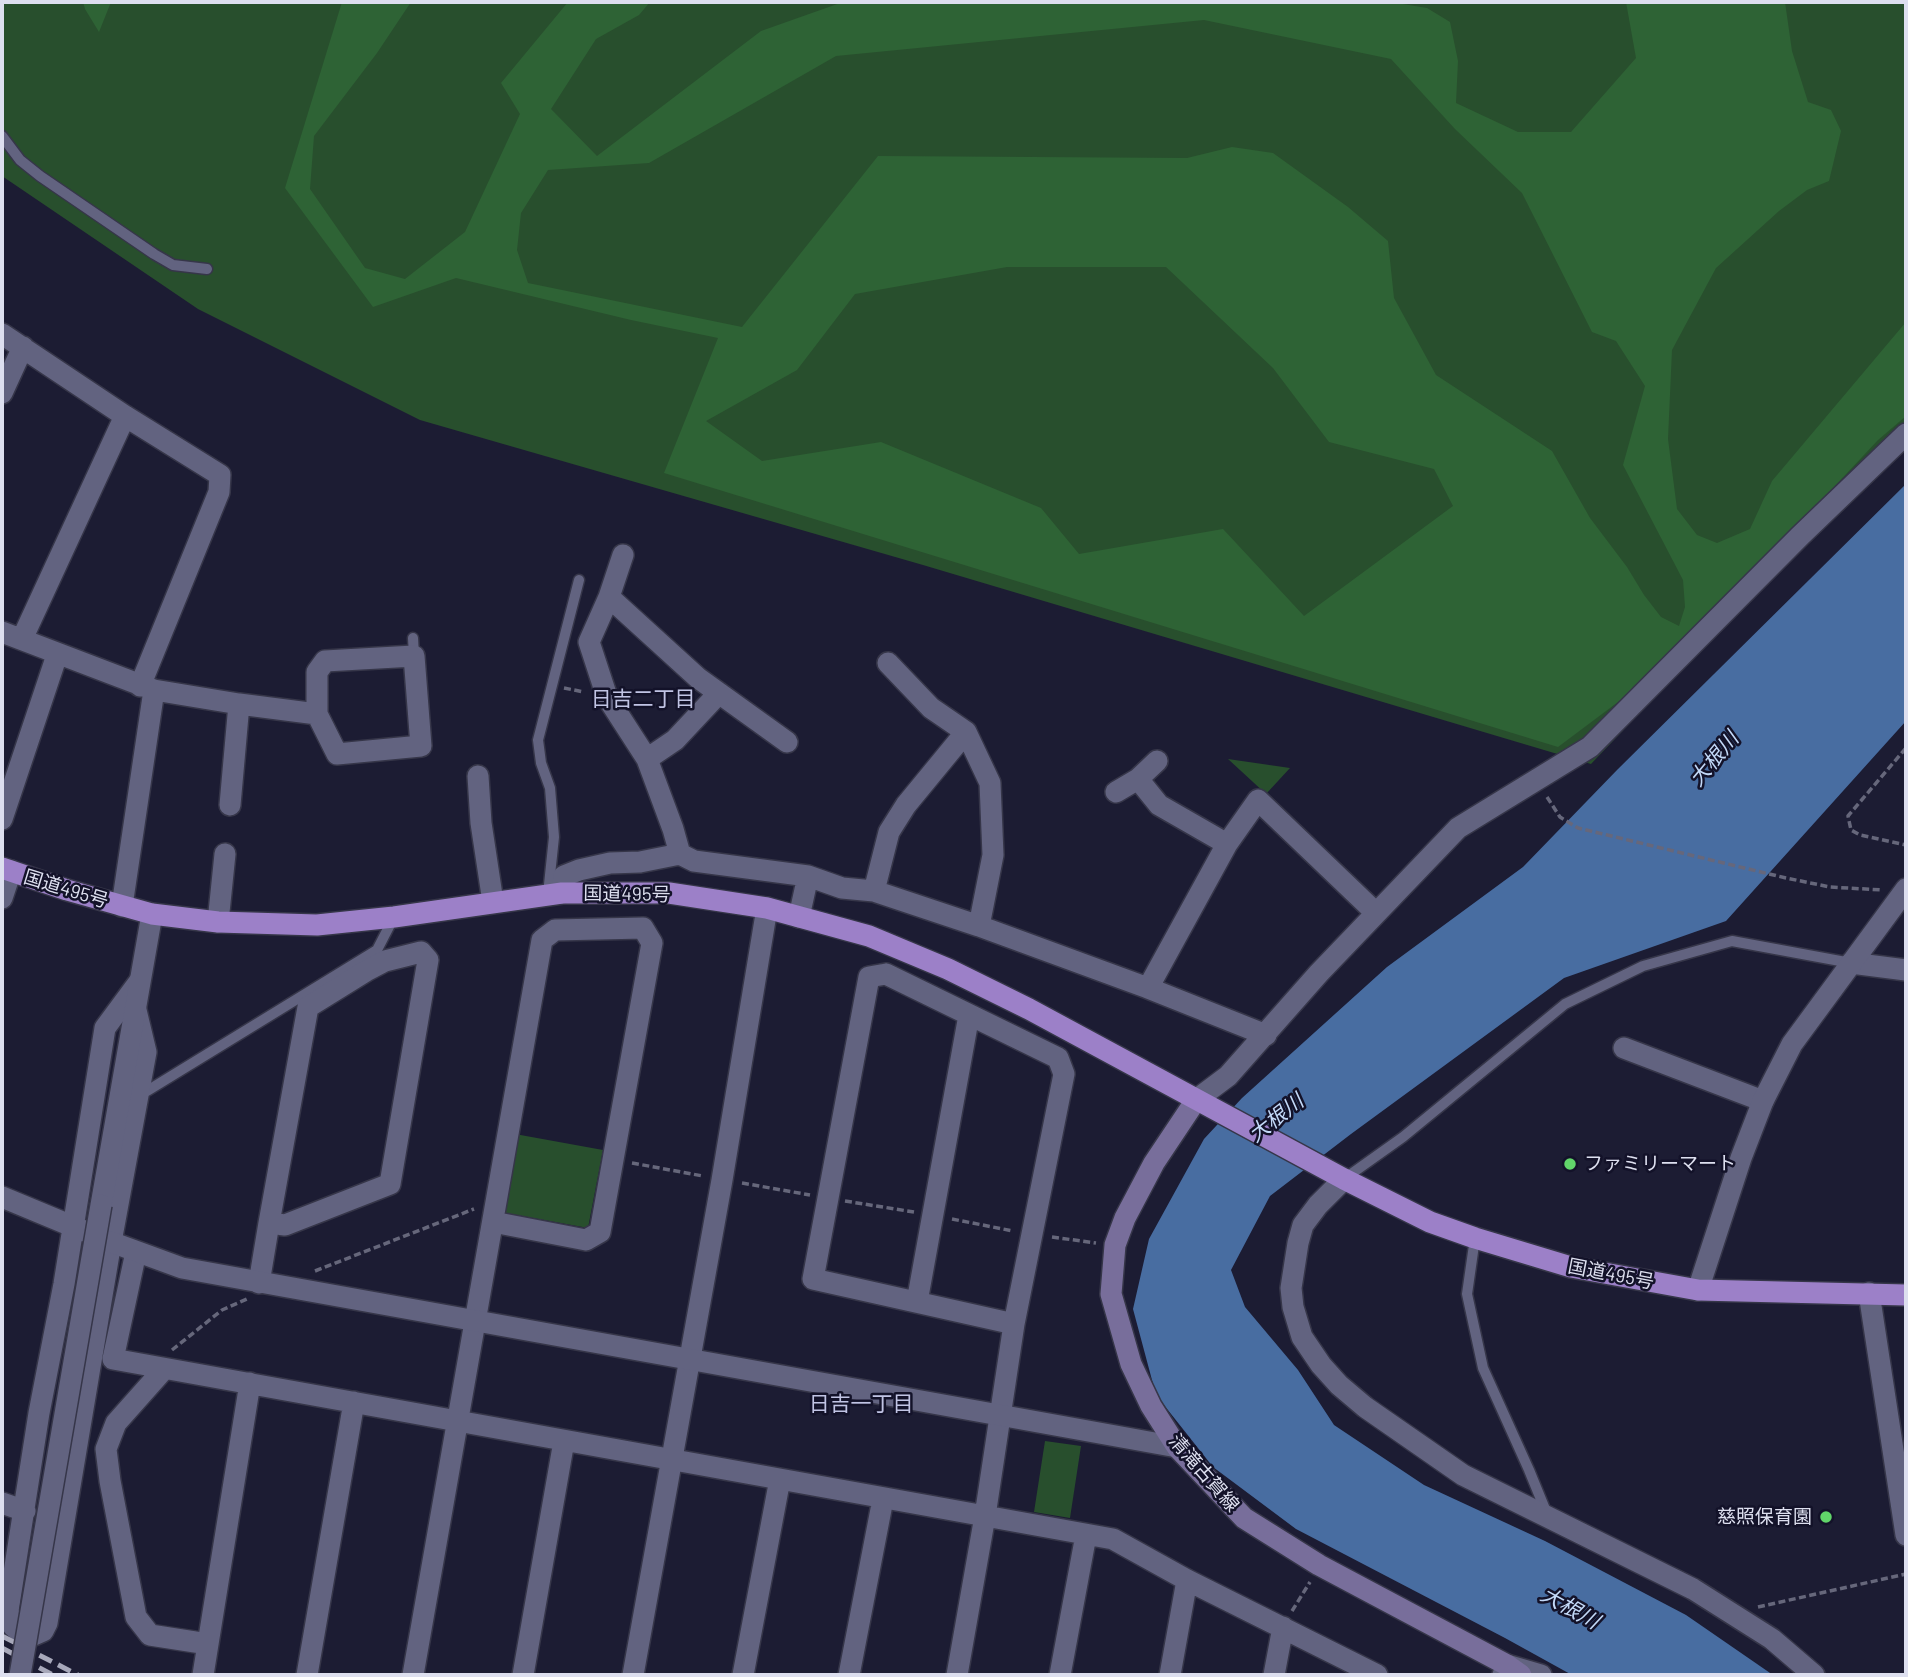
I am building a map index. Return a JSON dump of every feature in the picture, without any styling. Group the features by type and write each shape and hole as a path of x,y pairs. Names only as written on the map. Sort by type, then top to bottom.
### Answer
{"highway":[{"name":"国道495号","path":"6,870 152,914 218,922 317,925 394,917 555,893 669,893 767,908 870,936 948,969 1029,1009 1339,1176 1430,1222 1475,1238 1571,1267 1698,1290 1906,1295"}],"main road":[{"name":"清滝古賀線","path":"1196,1100 1154,1163 1125,1218 1115,1245 1111,1294 1130,1364 1151,1406 1177,1447 1244,1518 1319,1565 1510,1672"}],"street":[{"path":"2,334 220,475 219,492 147,688 122,906"},
{"path":"2,393 23,348"},
{"path":"22,639 125,416"},
{"path":"1196,1100 1228,1076 1319,973 1458,828 1590,747 1800,536 1906,434"},
{"path":"623,555 609,597 589,642 607,697 648,759 680,854"},
{"path":"609,597 698,678 787,742"},
{"path":"2,632 147,688 317,714"},
{"path":"413,647 421,746 337,754 317,714 317,671 325,661 413,647"},
{"path":"2,819 57,655"},
{"path":"888,663 931,708 966,732 990,783 993,855 979,926"},
{"path":"648,759 676,740 719,693"},
{"path":"230,806 239,704"},
{"path":"874,891 889,832 906,805 966,732"},
{"path":"1116,792 1138,779 1157,761"},
{"path":"478,776 481,823 494,902"},
{"path":"1138,779 1159,805 1227,844"},
{"path":"1148,988 1227,844 1258,800 1376,913"},
{"path":"218,922 225,854"},
{"path":"555,893 564,876 579,870 680,854 694,861 808,876 842,888 874,891 979,926 1266,1035"},
{"path":"2,898 6,870"},
{"path":"799,917 808,876"},
{"path":"1698,1290 1741,1158 1763,1101 1792,1045 1906,890"},
{"path":"634,1675 722,1180 767,908"},
{"path":"20,1675 152,914"},
{"path":"413,1675 542,940 555,930 643,928 652,943 600,1232 586,1240 494,1222"},
{"path":"268,1284 269,1223 307,1007 375,966 421,952 428,960 390,1184 285,1225 269,1223"},
{"path":"1851,963 1906,970"},
{"path":"957,1675 985,1517 1014,1324 1063,1074 1058,1058 886,974 869,977 813,1279 1014,1324"},
{"path":"135,1004 146,1052 47,1623 43,1631 34,1635 20,1632 13,1626 5,1611 25,1511 105,1028 139,982"},
{"path":"917,1302 969,1015"},
{"path":"1624,1048 1763,1101"},
{"path":"1339,1176 1303,1225 1291,1288 1293,1307 1302,1337 1339,1385 1365,1407 1463,1475 1693,1590 1772,1639 1814,1675"},
{"path":"2,1197 182,1268 1177,1447"},
{"path":"136,1252 113,1359 1113,1539 1187,1580 1377,1675"},
{"path":"1869,1293 1906,1535"},
{"path":"164,1369 116,1423 106,1449 110,1481 136,1617 150,1635 208,1644"},
{"path":"203,1675 250,1383"},
{"path":"307,1675 354,1402"},
{"path":"523,1675 564,1441"},
{"path":"743,1675 780,1479"},
{"path":"849,1675 883,1499"},
{"path":"2,1503 25,1511"},
{"path":"1060,1675 1086,1535"},
{"path":"1170,1675 1187,1580"},
{"path":"1274,1675 1283,1627"},
{"path":"1510,1672 1541,1675"}],"lane":[{"path":"2,135 20,160 40,176 154,254 173,265 207,270"},
{"path":"555,893 550,788 541,763 538,740 579,580"},
{"path":"138,1092 147,1091 377,950 394,917"},
{"path":"1339,1176 1413,1129 1565,1004 1643,966 1732,940 1851,963"},
{"path":"1475,1238 1468,1294 1483,1368 1530,1470 1549,1520"}],"path":[{"path":"552,686 607,697"},
{"path":"1906,748 1848,816 1851,831 1906,845"},
{"path":"1536,780 1560,817 1578,828 1830,887 1906,890"},
{"path":"612,1159 1031,1235 1115,1245"},
{"path":"315,1271 497,1200"},
{"path":"164,1369 165,1355 222,1310 268,1284"},
{"path":"1283,1627 1319,1565"},
{"path":"1730,1613 1906,1574"}],"green space":[{"path":"2,2 1906,2 1906,434 1591,764 923,565 420,420 198,309 2,176"},
{"path":"83,2 111,2 99,32 85,9"},
{"path":"342,2 411,2 377,53 314,136 310,189 365,268 405,279 465,232 520,114 501,83 568,2 650,2 639,15 596,39 551,109 597,156 761,31 843,2 1391,2 1427,8 1450,22 1458,61 1456,103 1518,132 1571,132 1636,58 1626,2 1785,2 1792,51 1808,102 1831,110 1841,131 1829,181 1807,190 1779,211 1716,268 1672,350 1668,439 1677,509 1697,535 1717,543 1750,529 1772,481 1906,322 1906,416 1878,440 1666,666 1558,747 664,473 718,338 456,278 373,307 285,188","holes":["1204,20 1391,59 1455,129 1522,193 1592,332 1616,341 1645,386 1623,465 1683,580 1685,607 1679,626 1661,617 1644,595 1627,567 1590,518 1552,451 1436,375 1394,298 1388,241 1348,207 1273,153 1232,147 1187,158 878,156 742,327 528,283 517,250 521,213 548,170 649,163 836,56","1007,267 1166,267 1273,368 1329,442 1434,469 1453,506 1304,616 1223,529 1079,554 1041,508 881,442 762,461 706,421 797,370 855,294"]},
{"path":"1228,759 1290,768 1266,794"},
{"path":"515,1134 603,1150 588,1228 500,1212"},
{"path":"1045,1441 1081,1446 1070,1518 1034,1512"}],"water":[{"name":"大根川","path":"1906,484 1906,721 1726,921 1564,978 1270,1196 1231,1270 1245,1307 1298,1370 1334,1425 1424,1485 1545,1541 1686,1615 1773,1675 1572,1675 1296,1529 1213,1467 1156,1395 1133,1309 1149,1239 1204,1139 1242,1098 1387,967 1523,867 1618,769"}],"railway":[{"path":"2,1636 78,1675"},
{"path":"2,1648 53,1675"}],"place":[{"name":"ファミリーマート","path":"1570,1164"},
{"name":"慈照保育園","path":"1826,1517"}],"district":[{"name":"日吉二丁目","path":"643,699"},
{"name":"日吉一丁目","path":"861,1404"}]}
